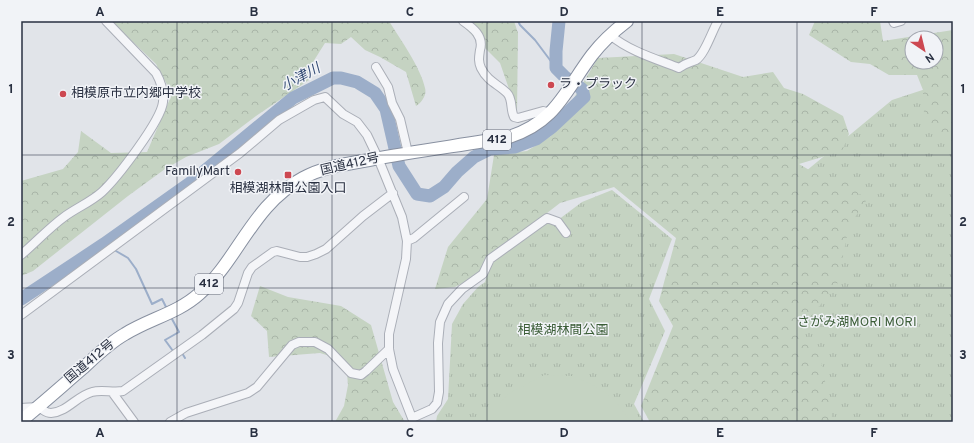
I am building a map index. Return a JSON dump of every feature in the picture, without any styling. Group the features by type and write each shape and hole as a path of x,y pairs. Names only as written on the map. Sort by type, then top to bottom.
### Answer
{"highway":[{"name":"国道412号","path":"21,421 111,343 138,327 178,309 197,296 213,280 264,209 280,193 303,178 333,166 509,138 522,133 535,126 551,113 592,55 610,35 627,21"}],"street":[{"path":"21,255 63,217 101,193 107,187 156,122 161,110 163,103 162,91 160,81 156,73 106,21"},
{"path":"463,21 474,29 479,36 482,43 478,59 481,67 492,82 508,94 514,116 518,118 543,111 551,113"},
{"path":"610,35 614,39 636,50 679,68 685,63 696,60 701,54 718,21"},
{"path":"893,21 894,23 901,21"},
{"path":"376,67 386,82 392,103 400,119 406,154"},
{"path":"21,316 240,153 279,120 314,100 325,97 342,114 357,122 367,135 402,217 407,242 406,259 389,334 389,349 394,369 413,420 432,409 437,403 439,392 438,343 440,322 448,304 462,289 484,274 490,259 547,218 558,222 566,233"},
{"path":"21,408 38,407 46,413 57,412 67,408 91,392 101,390 112,392 123,391 202,335 234,309 238,303 248,273 252,267 273,252 277,251 300,257 307,257 326,249 363,216 393,193"},
{"path":"407,242 464,197"},
{"path":"170,422 186,413 248,393 257,387 292,345 299,342 315,342 328,349 351,373 361,375 389,349"},
{"path":"112,392 134,422"}],"green space":[{"path":"111,21 389,21 410,54 423,80 425,96 416,106 406,72 365,50 351,37 341,44 325,43 308,70 309,80 256,116 219,144 186,157 165,169 128,196 33,271 21,276 21,181 63,169 78,152 81,131 111,153 147,152 172,94 156,64"},
{"path":"458,21 514,21 518,33 517,112 500,63"},
{"path":"815,21 880,21 883,41 904,38 904,70 944,70 944,31 953,30 953,149 935,133 924,113 923,90 917,75 889,75 870,64 851,62 809,35"},
{"path":"674,54 743,77 773,72 784,88 803,94 843,116 849,134 842,151 799,164 823,178 847,182 866,201 849,226 837,285 795,335 818,345 833,422 650,422 641,406 673,326 659,301 676,238 614,187 560,203 489,258 484,272 455,287 435,289 448,247 487,199 494,155 527,151 551,136 598,58"},
{"name":"さがみ湖MORI MORI","path":"953,80 953,422 735,422 794,181 892,100"},
{"name":"相模湖林間公園","path":"612,190 672,239 649,299 665,331 634,404 644,422 436,422 437,416 448,399 452,324 463,304 478,287 485,282 492,260 544,223 554,223 582,202"},
{"path":"260,286 288,297 341,306 371,325 393,402 405,422 335,422 344,406 348,385 346,361 320,353 269,357 267,331 251,316"},
{"path":"544,375 572,376 591,384 612,397 630,422 486,422 498,404 510,393"}],"waterway":[{"path":"518,21 535,40 556,68"},
{"name":"小津川","path":"21,299 104,244 190,183 293,98 333,78 341,78 357,82 375,93 386,109 399,166 417,194 430,196 444,187 457,172 474,157 490,149 515,147 536,139 552,127 584,97 582,89 565,77 556,68 559,21"},
{"path":"116,251 128,258 136,269 152,304 162,299 166,307"},
{"path":"172,319 179,332 165,340 173,351"},
{"path":"182,353 185,358"}],"place":[{"name":"ラ・プラック","path":"551,85"},
{"name":"相模原市立内郷中学校","path":"63,94"},
{"name":"FamilyMart","path":"238,172"},
{"name":"相模湖林間公園入口","path":"288,175"}]}
